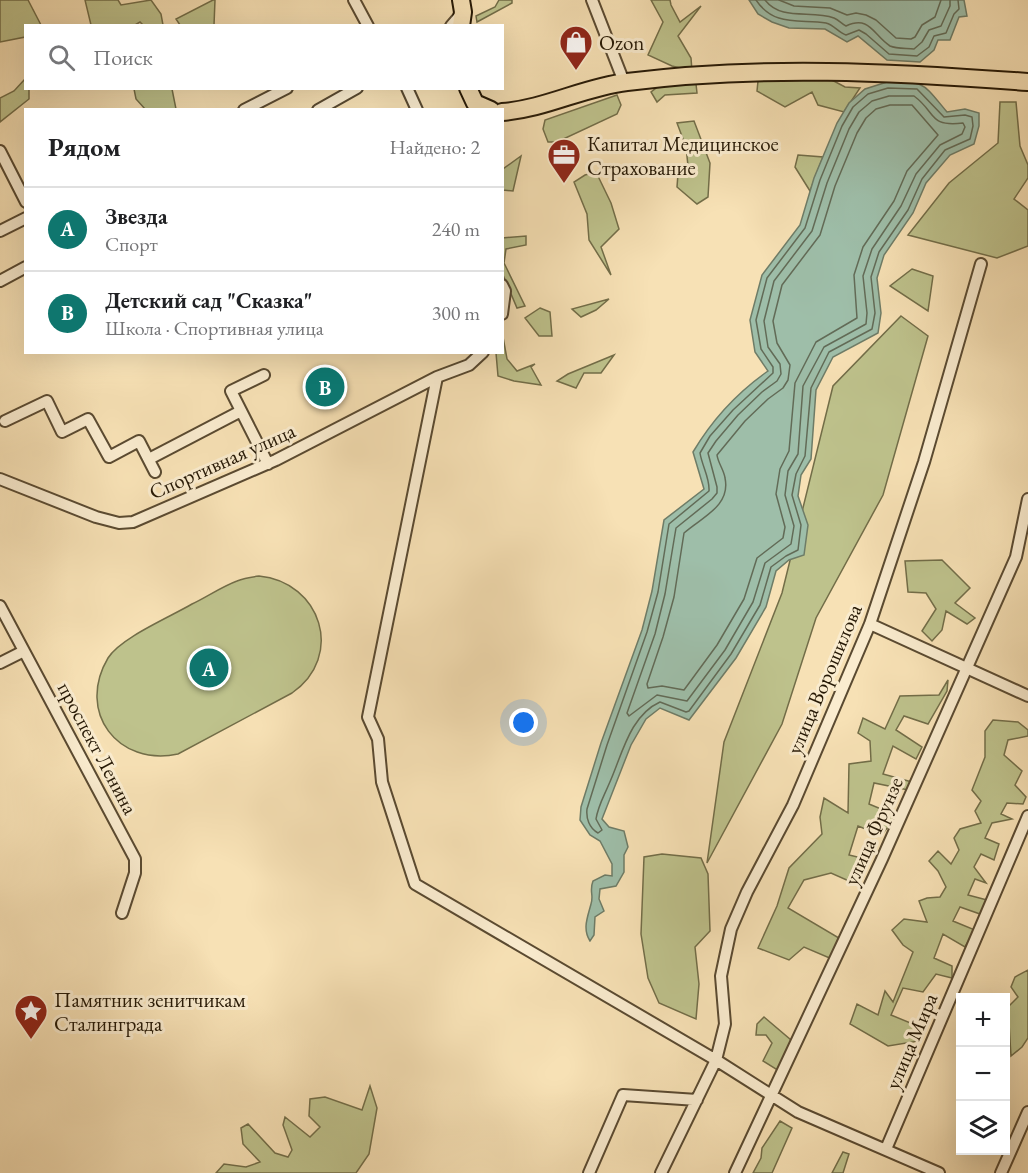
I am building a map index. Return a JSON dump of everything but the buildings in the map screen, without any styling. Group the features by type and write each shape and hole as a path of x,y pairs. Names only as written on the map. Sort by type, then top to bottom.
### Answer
{"main road":[{"path":"504,112 522,110 624,82 739,73 837,71 1028,82"},
{"path":"471,96 488,108"}],"street":[{"path":"354,0 367,24"},
{"path":"592,0 624,82"},
{"path":"453,24 462,12"},
{"path":"248,108 283,90"},
{"path":"336,105 355,90"},
{"path":"408,90 416,108"},
{"path":"0,151 24,198"},
{"path":"0,231 24,219"},
{"name":"улица Ворошилова","path":"661,1173 716,1060 725,1024 721,976 732,929 747,892 794,805 870,624 924,462 981,264"},
{"path":"0,281 24,268"},
{"name":"Спортивная улица","path":"0,479 96,517 119,523 133,522 268,464 437,377 469,365 481,354"},
{"path":"264,375 231,391 268,464"},
{"path":"437,377 369,717 378,739 382,782 415,884 716,1060 798,1112 939,1173"},
{"path":"5,421 47,401 62,432 88,419 109,457 139,441 155,472"},
{"path":"149,459 241,411"},
{"name":"улица Фрунзе","path":"735,1173 882,859 1016,557 1028,499"},
{"name":"проспект Ленина","path":"0,606 135,859 135,873 122,913"},
{"path":"870,624 1028,696"},
{"path":"0,663 24,651"},
{"name":"улица Мира","path":"886,1149 1028,816"},
{"path":"589,1173 623,1095 697,1100"},
{"path":"1001,1173 1028,1112"}],"green space":[{"path":"0,0 28,0 40,24 24,24 24,37 0,42"},
{"path":"85,0 118,0 121,5 151,0 161,14 163,24 142,24 140,22 137,24 91,24"},
{"path":"215,0 214,24 179,24 176,19"},
{"path":"499,0 512,0 512,3 477,22 476,16 495,7"},
{"path":"651,0 670,0 680,22 701,6 678,36 691,58 692,71 672,66 648,55 663,22"},
{"path":"803,75 830,79 845,87 860,88 844,112 818,105 812,92 785,107 757,91 758,81"},
{"path":"24,80 24,90 29,90 29,99 0,122 0,98 14,91"},
{"path":"663,83 696,84 697,93 665,95 657,102 651,92"},
{"path":"134,90 172,90 176,108 144,108 136,99"},
{"path":"617,95 621,105 617,114 557,142 548,142 543,129 545,120"},
{"path":"1000,102 1016,102 1020,146 1028,165 1028,178 1014,199 1028,210 1028,246 997,258 908,235 949,183 998,143"},
{"path":"694,121 710,163 708,197 697,204 677,187 678,174 688,166 686,147 677,123"},
{"path":"798,155 823,157 810,191 795,167"},
{"path":"521,156 513,191 504,190 504,168"},
{"path":"596,172 611,203 619,229 601,247 611,275 589,240 587,214 574,182 585,175"},
{"path":"526,236 526,245 506,249 504,263 504,238"},
{"path":"504,263 525,306 517,308 504,277"},
{"path":"912,269 933,276 928,311 890,286"},
{"path":"609,299 596,310 581,317 572,309"},
{"path":"540,308 550,312 552,336 539,336 525,318"},
{"path":"901,316 928,336 883,495 816,618 782,724 707,863 724,742 782,593 833,386"},
{"path":"504,342 507,359 517,371 535,364 531,367 541,385 514,381 498,376 496,354 504,354"},
{"path":"614,355 601,373 584,373 576,388 557,381 568,374"},
{"path":"942,560 970,588 955,603 975,618 967,624 946,611 942,630 932,641 922,631 936,609 926,593 908,592 905,561"},
{"path":"259,576 280,581 298,592 311,606 319,623 321,641 318,660 308,678 292,693 178,754 156,756 137,752 121,744 109,731 100,716 97,698 99,678 114,650 146,628 225,586 242,579"},
{"path":"948,680 947,691 928,724 904,716 896,730 922,747 916,759 893,746 883,774 912,782 908,790 874,783 869,804 898,816 881,835 858,826 849,855 870,860 858,885 831,873 804,880 788,908 844,941 832,959 804,947 789,960 758,948 777,906 789,868 822,834 820,817 824,798 848,813 849,764 871,761 870,741 858,733 863,718 885,729 900,696 939,695"},
{"path":"993,720 1018,722 1028,730 1028,736 1008,740 1004,755 1022,771 1015,785 1026,797 1023,804 1007,803 1001,814 1012,819 992,823 985,838 999,844 994,860 981,854 974,867 986,883 975,879 968,895 987,900 980,914 960,907 953,921 975,930 965,947 943,934 934,958 952,966 952,978 936,974 923,992 903,988 891,1015 913,1024 919,1041 888,1046 850,1024 857,1004 878,1015 885,991 893,1002 913,952 903,945 892,930 904,919 927,922 919,901 940,897 946,887 938,871 929,861 938,851 951,864 959,850 954,838 960,829 981,823 975,811 981,801 972,790 985,757 985,731"},
{"path":"662,854 701,858 708,874 710,931 695,947 699,984 696,1019 659,1003 648,978 641,934 644,857"},
{"path":"1028,970 1028,1038 1022,1047 1011,1056 1010,1005 1018,997 1011,987 1015,977"},
{"path":"764,1017 791,1040 779,1071 763,1061 772,1043 766,1035 756,1035 757,1024"},
{"path":"370,1086 377,1108 369,1154 356,1173 216,1173 224,1164 246,1167 260,1162 243,1144 241,1128 248,1124 275,1153 288,1157 292,1150 283,1125 285,1117 310,1137 320,1127 309,1116 310,1099 325,1097 362,1110"},
{"path":"780,1121 792,1128 772,1173 753,1173 761,1158 762,1148"},
{"path":"843,1152 849,1154 843,1173 832,1173"}],"water":[{"path":"749,0 964,0 967,16 959,17 950,40 938,40 934,50 920,62 887,60 858,36 847,42 825,29 789,28 772,22 758,14"},
{"path":"887,82 909,82 922,86 947,112 965,109 979,113 979,126 974,144 950,155 926,183 913,213 884,255 877,278 881,313 878,333 833,357 816,390 811,459 801,475 798,496 808,525 804,555 789,560 776,571 766,607 736,658 689,720 660,708 646,719 631,745 602,819 609,827 624,831 628,847 624,855 624,872 616,886 600,889 599,899 604,911 595,917 594,935 590,941 586,927 592,901 592,884 593,881 605,875 612,876 612,864 600,841 590,835 580,820 581,807 601,743 642,630 652,591 664,520 704,489 693,452 700,440 726,407 768,371 755,352 750,320 762,275 800,225 814,178 837,123 849,103 865,89"}],"place":[{"name":"Ozon","path":"576,71"},
{"name":"Капитал Медицинское Страхование","path":"564,184"},
{"name":"Детский сад \"Сказка\"","path":"325,387"},
{"name":"Звезда","path":"209,668"},
{"name":"Памятник зенитчикам Сталинграда","path":"31,1040"}]}
